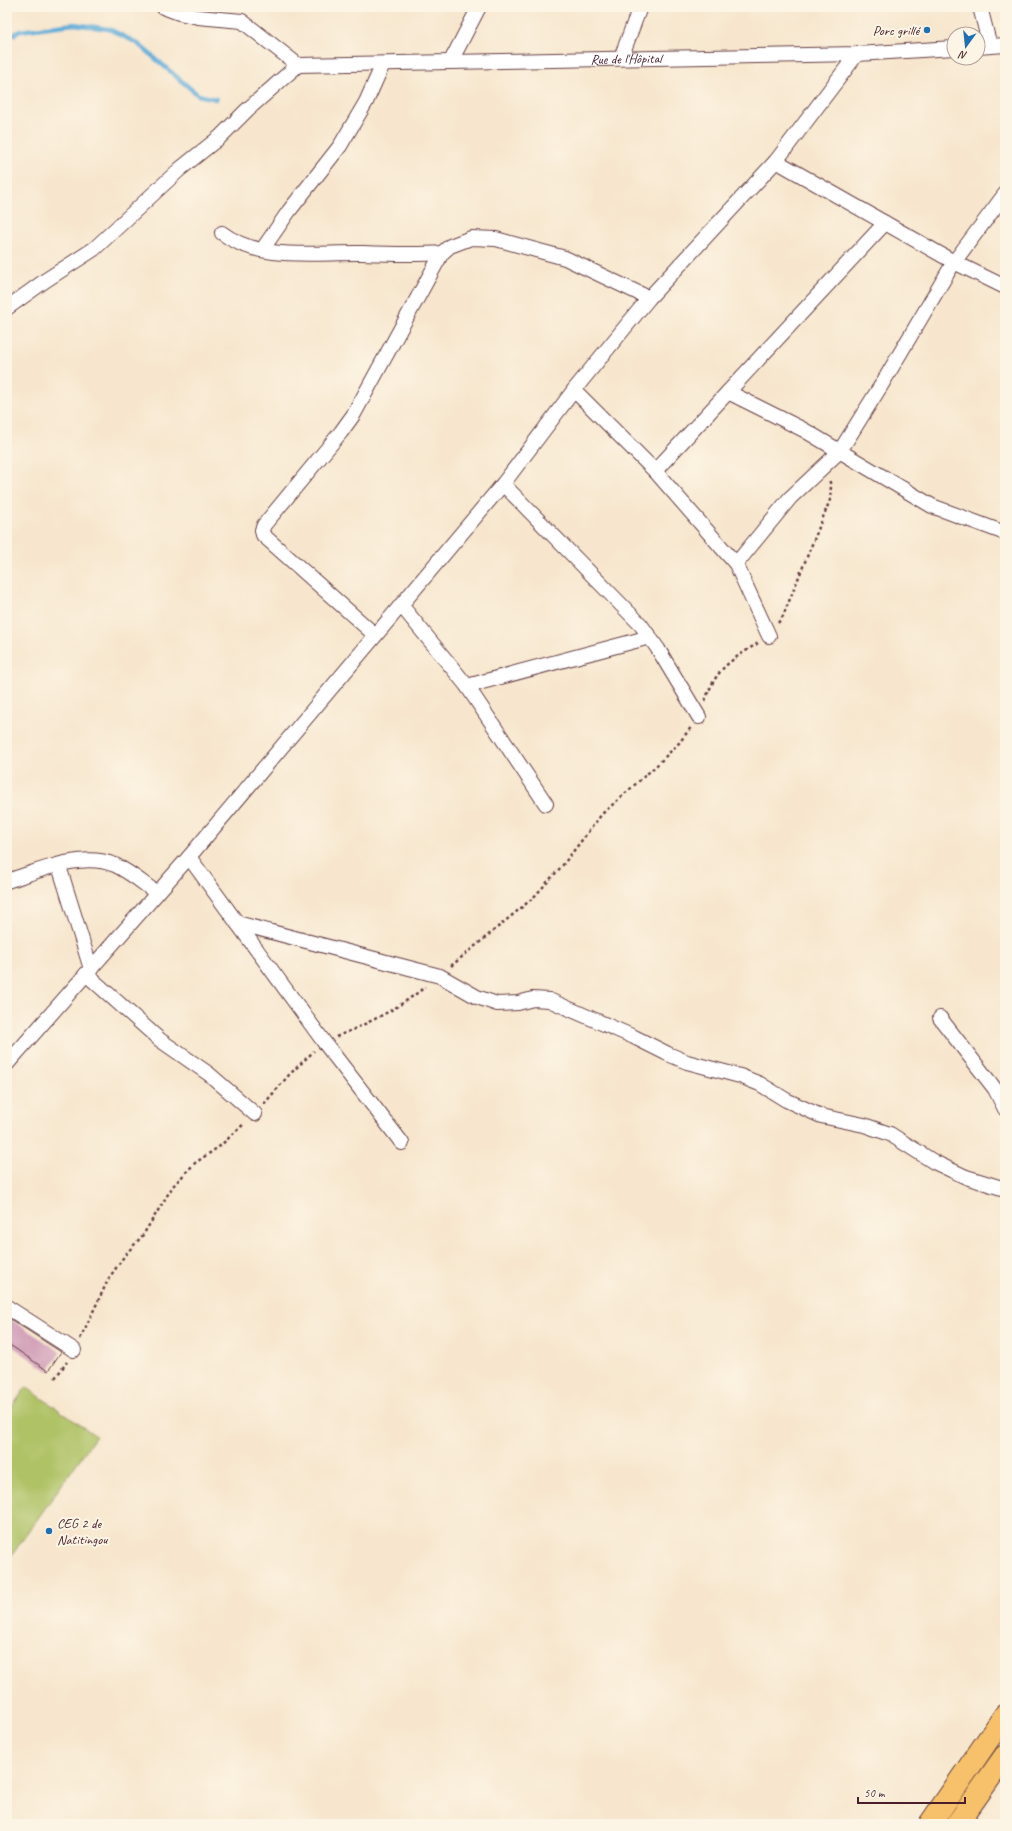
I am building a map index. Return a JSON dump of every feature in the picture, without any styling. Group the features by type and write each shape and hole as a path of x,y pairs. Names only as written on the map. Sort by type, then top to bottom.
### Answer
{"highway":[{"path":"930,1824 1005,1714"},
{"path":"957,1824 1005,1756"}],"street":[{"path":"7,308 46,280 94,249 175,174 220,137 247,110 298,65 248,24 211,12 179,13 163,7"},
{"path":"452,62 479,7"},
{"path":"621,58 640,7"},
{"path":"980,7 982,26"},
{"path":"986,46 1005,46"},
{"name":"Rue de l'Hôpital","path":"298,65 857,54 946,48"},
{"path":"7,1064 156,893 190,857 503,484 574,390 649,298 776,161 857,54"},
{"path":"262,250 289,211 340,146 366,102 383,64"},
{"path":"776,161 954,262 1005,288"},
{"path":"736,564 790,498 840,451 882,384 954,262 1005,194"},
{"path":"655,471 885,223"},
{"path":"222,233 234,242 262,250 303,254 417,255 442,253"},
{"path":"375,635 263,535 262,530 264,525 341,432 354,414 442,253 450,246 471,238 496,239 565,258 649,298"},
{"path":"574,390 655,471 736,564 769,636"},
{"path":"728,392 804,430 932,506 1005,533"},
{"path":"503,484 641,625 650,637 699,717"},
{"path":"401,605 467,686 497,728 546,804"},
{"path":"467,686 650,637"},
{"path":"190,857 324,1042 402,1143"},
{"path":"7,880 88,860 103,861 117,866 156,893"},
{"path":"59,866 89,971 160,1040 209,1074 255,1114"},
{"path":"237,923 440,976 477,997 497,1004 518,1003 533,999 549,1000 634,1037 686,1062 740,1076 760,1084 786,1100 821,1116 864,1125 890,1134 934,1162 966,1177 1005,1189"},
{"path":"940,1018 995,1089 1005,1109"},
{"path":"7,1307 74,1350"}],"path":[{"path":"55,1378 85,1331 109,1278 125,1255 143,1235 173,1186 194,1163 220,1146 255,1114 289,1075 324,1042 377,1019 404,1003 440,976 533,898 562,866 602,814 657,765 679,743 699,717 710,686 717,673 769,636 783,616 830,500 831,486 824,466"}],"green space":[{"path":"26,1387 96,1436 12,1555 7,1551 7,1414"}],"building":[{"path":"7,1317 61,1352 48,1371 7,1343"}],"waterway":[{"path":"7,38 20,31 74,24 109,29 137,43 198,95 216,99"}],"place":[{"name":"Porc grillé","path":"927,30"},
{"name":"CEG 2 de Natitingou","path":"49,1531"}]}
